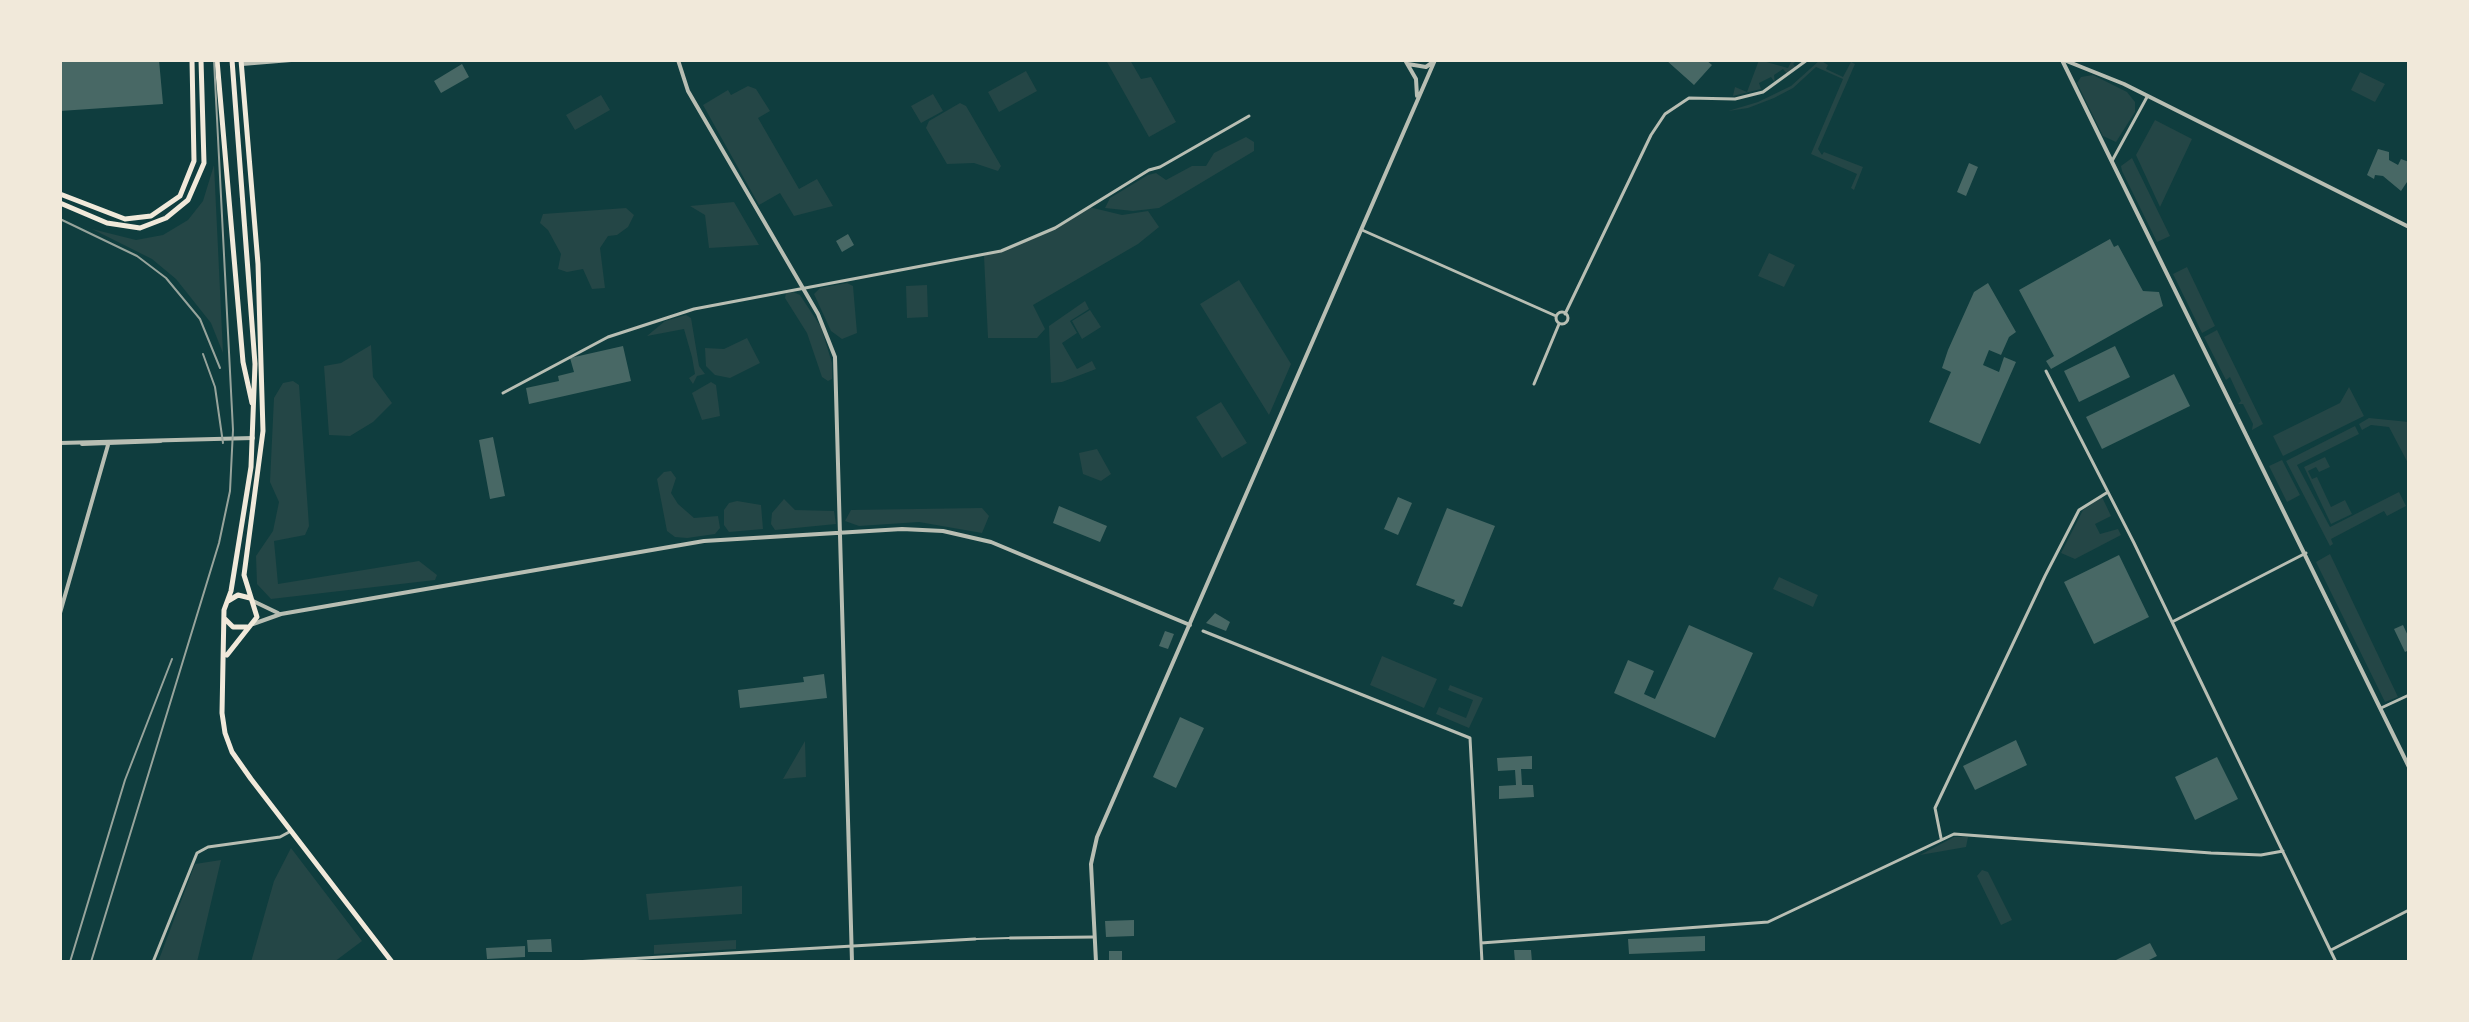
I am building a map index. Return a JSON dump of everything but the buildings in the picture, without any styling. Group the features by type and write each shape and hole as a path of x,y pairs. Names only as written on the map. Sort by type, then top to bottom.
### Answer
{"main road":[{"path":"60,194 125,219 151,216 180,196 194,161 192,60"},
{"path":"60,203 107,223 140,228 166,218 188,200 204,163 201,60"},
{"path":"217,60 228,153 243,362 254,416"},
{"path":"232,60 249,265 254,416 225,618 222,713 232,752 392,962"},
{"path":"226,658 257,612 244,575 262,447 264,364 241,62"},
{"path":"227,602 238,595 252,600"},
{"path":"225,618 233,627 251,625"}],"street":[{"path":"241,62 291,60"},
{"path":"678,60 688,91 827,330 835,357 852,962"},
{"path":"1406,62 1426,67 1435,60"},
{"path":"1096,962 1091,864 1097,837 1435,60"},
{"path":"1559,324 1567,321 1565,314 1651,135 1665,114 1689,98 1735,99 1763,92 1807,60"},
{"path":"2063,60 2092,69 2409,227"},
{"path":"2063,60 2409,767"},
{"path":"1406,62 1417,82 1417,99"},
{"path":"2111,163 2147,97"},
{"path":"503,393 566,356 636,327 694,309 930,267 1012,247 1057,226 1149,170 1160,167 1249,116"},
{"path":"1360,229 1556,316 1565,314"},
{"path":"1534,384 1559,324 1556,316"},
{"path":"2046,371 2172,622 2336,962"},
{"path":"60,443 253,438"},
{"path":"72,443 108,445 175,439"},
{"path":"60,613 108,445"},
{"path":"1941,838 1935,808 2033,600 2079,510 2108,492"},
{"path":"251,625 281,614 704,541 842,532 943,531 991,542 1190,625"},
{"path":"2172,622 2306,553"},
{"path":"252,600 281,614"},
{"path":"1203,631 1470,738 1482,962"},
{"path":"2381,708 2409,695"},
{"path":"153,962 197,853 208,847 280,837 291,831"},
{"path":"1481,943 1768,922 1941,838 1962,833 2211,853 2261,855 2283,851"},
{"path":"2331,950 2409,910"},
{"path":"574,962 975,939 1094,937"}],"shaded area":[{"path":"1130,60 1141,79 1151,77 1176,122 1149,137 1107,62"},
{"path":"1759,60 1788,68 1792,60 1797,60 1793,64 1796,67 1787,74 1783,69 1774,75 1775,83 1771,77 1759,83 1761,89 1733,96 1735,87 1747,92"},
{"path":"1820,60 1828,65 1826,69 1843,77 1851,62 1855,64 1818,149 1822,155 1824,152 1863,167 1854,190 1851,188 1857,174 1811,154 1843,79 1816,67 1793,88 1774,98 1748,108 1728,111 1758,102 1791,86"},
{"path":"1026,71 1037,91 999,112 988,92"},
{"path":"2360,72 2385,84 2375,102 2351,90"},
{"path":"2093,75 2127,92 2135,102 2135,112 2116,142 2103,136 2077,83 2081,77"},
{"path":"748,86 756,89 770,111 758,118 799,189 817,179 833,206 794,216 780,193 759,205 703,105 728,90 731,95"},
{"path":"933,94 943,111 921,123 911,106"},
{"path":"601,95 610,110 575,130 566,115"},
{"path":"960,103 966,106 1001,166 998,171 974,163 947,164 926,128 929,121"},
{"path":"2155,120 2192,139 2160,207 2136,155"},
{"path":"1246,137 1254,142 1254,151 1159,208 1133,211 1105,208 1110,198 1148,175 1156,173 1166,180 1192,166 1206,166 1214,153"},
{"path":"2132,158 2170,236 2157,242 2122,171 2121,166"},
{"path":"214,165 223,353 211,323 176,279 152,259 92,229 136,240 163,235 188,220 203,201"},
{"path":"734,202 759,245 709,248 705,215 690,206"},
{"path":"1089,207 1122,215 1148,211 1159,227 1138,244 1033,305 1045,329 1037,338 988,338 984,256 1033,239"},
{"path":"626,208 634,215 628,227 617,235 608,236 600,248 605,288 592,289 583,269 567,272 558,269 561,254 548,230 540,223 543,214"},
{"path":"1769,253 1795,265 1784,287 1758,276"},
{"path":"2187,267 2215,326 2202,333 2173,274"},
{"path":"1239,280 1291,364 1269,415 1200,304"},
{"path":"847,283 853,286 857,333 842,339 831,331 814,294 820,288"},
{"path":"927,285 928,317 907,318 906,286"},
{"path":"786,293 800,295 821,327 832,363 832,379 828,381 822,377 807,333 785,298"},
{"path":"1085,301 1089,309 1070,321 1077,333 1062,343 1077,369 1092,361 1096,369 1051,383 1049,326"},
{"path":"1090,310 1101,327 1082,339 1072,321"},
{"path":"686,315 691,318 699,366 705,374 697,376 693,384 689,378 695,374 684,329 647,336 665,321"},
{"path":"2217,330 2263,424 2252,430 2253,424 2243,404 2238,404 2241,401 2230,377 2226,380 2204,337"},
{"path":"747,338 760,363 730,378 715,375 706,366 705,348 724,349"},
{"path":"371,345 373,377 392,403 373,422 350,436 329,435 324,366 341,363"},
{"path":"293,381 299,385 309,526 305,535 274,541 278,584 419,561 437,575 435,580 271,599 257,584 256,556 273,531 279,502 270,482 274,398 283,383"},
{"path":"711,382 716,385 720,416 702,420 692,393"},
{"path":"2349,387 2364,416 2283,456 2273,436 2340,403"},
{"path":"1221,402 1247,443 1222,458 1196,417"},
{"path":"2369,418 2409,422 2409,465 2389,427 2371,425 2362,430 2359,424"},
{"path":"2355,426 2359,434 2297,465 2330,527 2399,492 2406,506 2387,516 2384,511 2331,539 2333,544 2330,546 2286,461"},
{"path":"1097,449 1111,474 1101,481 1083,474 1079,453"},
{"path":"2325,457 2330,467 2319,472 2316,467 2308,471 2312,479 2317,477 2331,507 2345,500 2352,514 2331,524 2304,467"},
{"path":"2282,460 2300,495 2287,502 2269,466"},
{"path":"671,471 676,478 671,493 678,504 694,518 718,516 720,528 715,534 687,538 675,537 667,531 657,479 664,472"},
{"path":"2102,497 2111,516 2095,524 2100,534 2118,529 2121,535 2075,559 2061,553 2083,510"},
{"path":"784,499 795,510 834,511 836,524 775,530 771,524 772,513"},
{"path":"737,501 761,505 763,529 729,532 724,525 724,510 729,503"},
{"path":"982,508 989,516 982,533 919,522 859,526 845,521 851,510"},
{"path":"2330,554 2398,697 2385,702 2316,562"},
{"path":"1779,577 1818,595 1813,607 1773,589"},
{"path":"1382,656 1437,679 1424,708 1370,685"},
{"path":"1450,685 1483,698 1469,728 1436,714 1439,707 1466,718 1473,700 1448,690"},
{"path":"805,741 806,777 783,779"},
{"path":"1954,837 1968,837 1966,847 1920,855"},
{"path":"291,848 362,941 334,962 251,962 274,881"},
{"path":"221,860 197,962 158,962 195,864"},
{"path":"1982,870 1988,872 2012,920 2001,925 1977,876"},
{"path":"742,886 742,914 649,920 646,894"},
{"path":"736,940 736,949 654,954 654,945"}],"railway":[{"path":"91,962 219,543 230,491 233,430 214,60"},
{"path":"60,219 137,256 166,278 200,319 220,368"},
{"path":"203,354 215,387 223,443"},
{"path":"70,962 125,780 172,659"}]}
